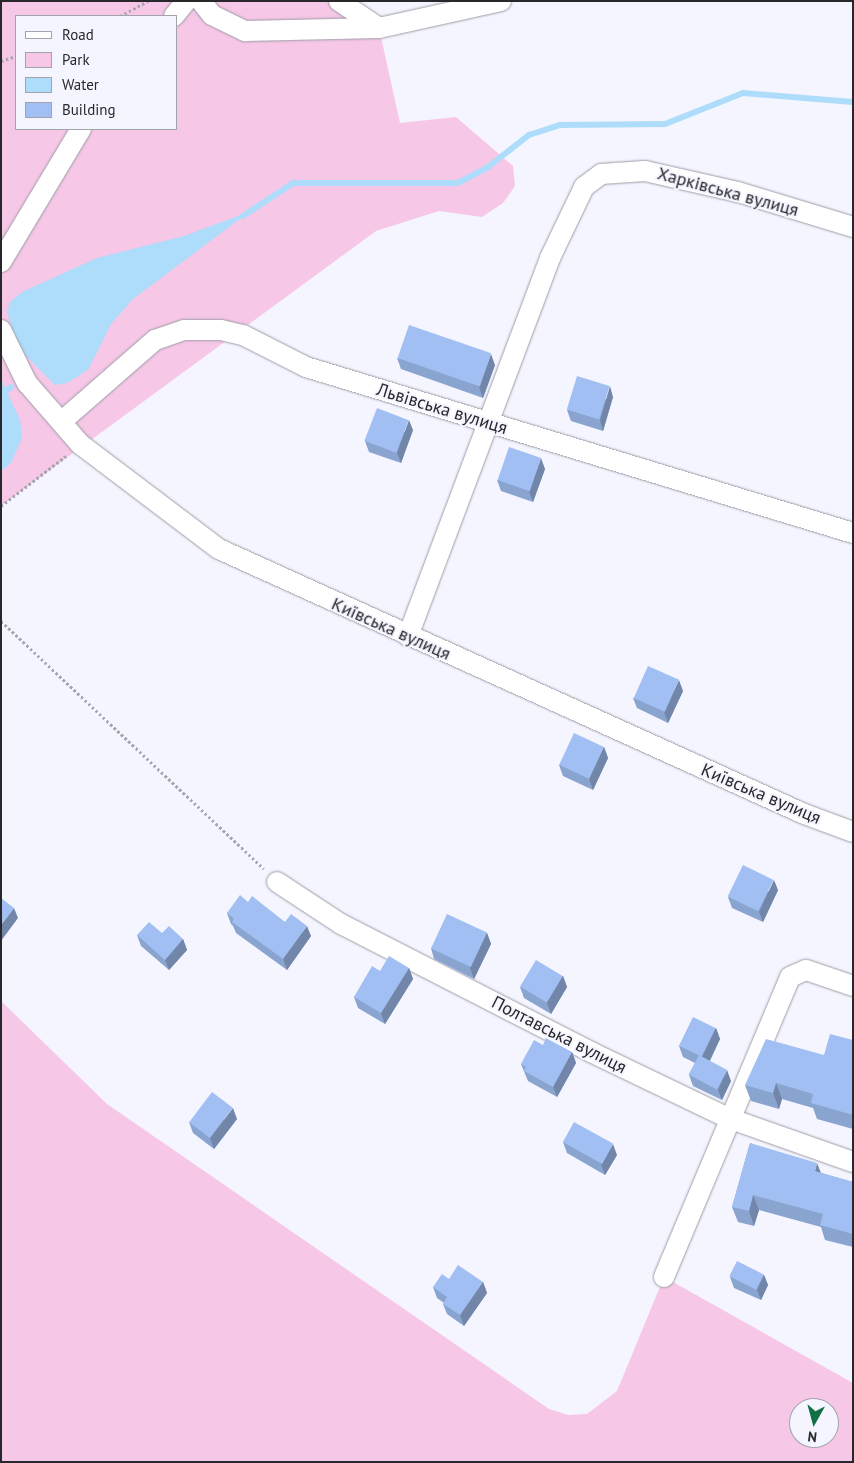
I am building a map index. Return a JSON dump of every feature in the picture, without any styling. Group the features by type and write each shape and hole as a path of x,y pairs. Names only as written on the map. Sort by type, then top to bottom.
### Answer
{"street":[{"path":"175,15 186,1"},
{"path":"201,1 212,15 245,31 379,28 501,1"},
{"path":"339,1 379,28"},
{"path":"1,262 80,130"},
{"name":"Харківська вулиця","path":"489,424 569,212 584,187 601,174 645,171 738,192 853,227"},
{"name":"Київська вулиця","path":"1,330 27,383 80,444 219,549 802,814 853,832"},
{"name":"Львівська вулиця","path":"61,422 155,340 184,330 221,330 243,335 306,367 853,533"},
{"path":"408,636 489,424"},
{"name":"Полтавська вулиця","path":"277,882 355,932 728,1118 853,1162"},
{"path":"664,1277 728,1118 794,972 806,970 853,986"}],"path":[{"path":"122,15 148,1"},
{"path":"1,61 15,56"},
{"path":"1,506 80,444"},
{"path":"1,621 277,882"}],"green space":[{"path":"1,1 339,1 379,28 400,123 456,117 513,166 515,186 503,203 482,217 439,211 376,231 1,506"},
{"path":"1,1001 107,1104 549,1409 568,1415 587,1414 617,1391 664,1277 853,1383 853,1462 1,1462"}],"water":[{"path":"249,212 133,299 111,324 88,370 67,383 55,385 18,348 7,312 10,302 22,292 97,258 184,236"},
{"path":"1,379 20,420 22,438 11,463 1,471"}],"building":[{"path":"409,325 491,353 480,386 398,358"},
{"path":"577,376 610,386 599,419 567,409"},
{"path":"377,408 409,420 396,453 364,441"},
{"path":"509,447 541,458 530,491 498,480"},
{"path":"648,666 679,680 665,712 634,698"},
{"path":"574,733 604,747 589,779 559,765"},
{"path":"743,865 774,880 758,911 728,896"},
{"path":"240,895 248,902 252,896 285,922 291,914 307,926 283,959 232,922 234,919 227,913"},
{"path":"1,898 14,908 1,925"},
{"path":"447,914 487,933 471,967 431,948"},
{"path":"149,922 162,933 169,926 183,939 165,960 137,935"},
{"path":"389,956 409,968 381,1013 354,997 372,966 380,971"},
{"path":"536,960 563,976 547,1003 520,987"},
{"path":"693,1017 715,1028 701,1057 679,1046"},
{"path":"830,1034 853,1040 853,1115 811,1103 813,1094 776,1083 773,1093 745,1085 766,1039 824,1055"},
{"path":"546,1038 572,1052 553,1087 524,1071 526,1067 521,1064 534,1040 543,1045"},
{"path":"699,1055 727,1070 717,1089 689,1074"},
{"path":"212,1092 233,1108 210,1138 189,1122"},
{"path":"574,1122 613,1144 602,1164 563,1142"},
{"path":"750,1143 817,1163 815,1171 853,1182 853,1234 820,1225 823,1214 753,1195 749,1211 732,1207"},
{"path":"737,1261 764,1275 756,1290 729,1276"},
{"path":"458,1265 483,1282 460,1315 443,1304 447,1297 433,1287 442,1274 449,1279"}],"waterway":[{"path":"243,216 293,183 458,183 488,167 529,135 560,125 665,124 743,93 853,102"},
{"path":"1,395 11,387"}]}
